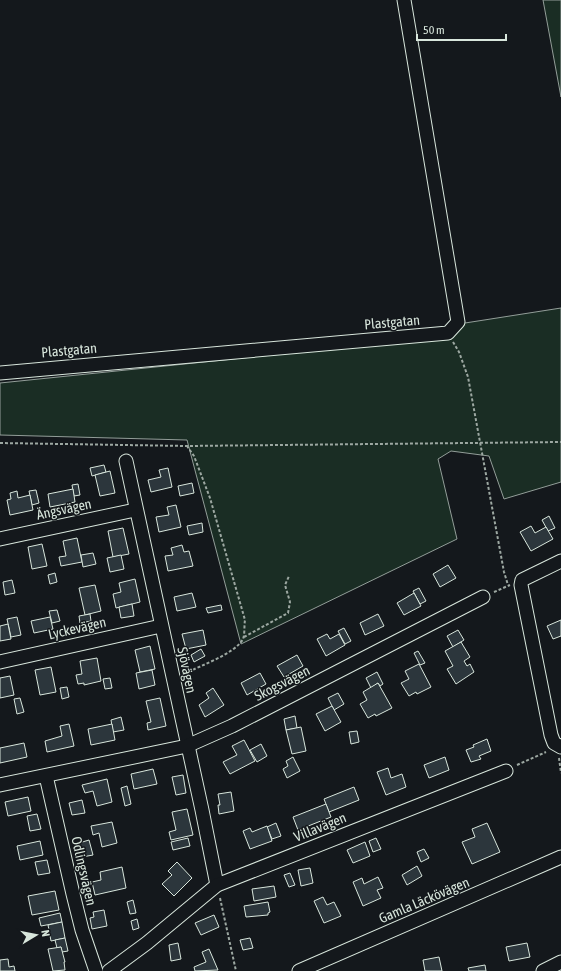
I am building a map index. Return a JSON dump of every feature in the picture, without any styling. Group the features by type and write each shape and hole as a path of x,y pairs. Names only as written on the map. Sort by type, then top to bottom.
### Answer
{"street":[{"path":"404,0 458,322 448,333"},
{"name":"Plastgatan","path":"0,373 448,333"},
{"name":"Sjövägen","path":"126,461 135,510 202,810 217,886"},
{"name":"Ängsvägen","path":"0,539 135,510"},
{"path":"559,747 551,735 521,585 522,580 561,561"},
{"name":"Skogsvägen","path":"0,785 187,746 232,726 483,598"},
{"name":"Lyckevägen","path":"0,662 161,626"},
{"name":"Villavägen","path":"109,971 147,943 217,886 506,770"},
{"name":"Odlingsvägen","path":"46,776 73,894 96,971"},
{"name":"Gamla Läckövägen","path":"299,971 561,857"},
{"path":"543,971 561,962"}],"path":[{"path":"448,333 459,352 468,377 504,572 509,586"},
{"path":"0,443 187,446 561,442"},
{"path":"187,446 194,456 210,498 243,608 245,620 244,637"},
{"path":"173,679 227,653 239,645 244,637 288,612 290,602 285,585 289,576"},
{"path":"483,598 522,580"},
{"path":"506,770 559,747"},
{"path":"217,886 236,971"}],"green space":[{"path":"543,0 561,0 561,97"},
{"path":"561,308 561,482 504,499 489,456 451,451 438,459 457,539 241,644 187,440 0,435 0,383 447,337 465,323"}],"building":[{"path":"104,465 106,472 92,476 90,468"},
{"path":"168,468 172,487 151,492 148,480 161,477 159,470"},
{"path":"110,471 115,493 100,496 95,475"},
{"path":"192,483 194,493 180,496 178,486"},
{"path":"78,484 80,495 74,496 72,485"},
{"path":"73,489 75,502 50,507 48,494"},
{"path":"36,490 39,503 32,505 29,491"},
{"path":"17,491 18,498 30,495 33,510 10,515 7,500 11,499 10,493"},
{"path":"176,505 181,527 159,532 156,517 169,515 167,507"},
{"path":"549,516 555,528 548,531 542,520"},
{"path":"202,523 203,532 189,535 187,526"},
{"path":"531,526 535,533 546,527 553,539 531,551 520,532"},
{"path":"123,528 129,554 113,557 108,531"},
{"path":"77,538 82,562 61,566 59,557 66,556 63,541"},
{"path":"42,544 47,566 32,569 28,547"},
{"path":"182,545 184,552 189,551 193,566 168,571 165,556 173,555 171,548"},
{"path":"93,553 96,564 83,567 81,555"},
{"path":"121,555 124,569 110,572 107,558"},
{"path":"448,565 456,578 440,587 433,574"},
{"path":"55,573 57,582 50,584 48,575"},
{"path":"135,579 140,602 116,608 113,594 121,592 119,583"},
{"path":"12,580 15,593 5,595 3,582"},
{"path":"95,585 101,611 85,615 79,588"},
{"path":"419,588 426,601 420,604 413,591"},
{"path":"192,593 196,607 177,611 174,597"},
{"path":"414,593 421,606 404,615 397,603"},
{"path":"132,604 134,616 121,618 119,607"},
{"path":"221,605 222,610 208,613 206,608"},
{"path":"57,610 60,621 52,623 49,611"},
{"path":"90,614 91,621 80,623 79,616"},
{"path":"378,614 384,626 365,635 360,623"},
{"path":"17,617 21,635 11,637 7,619"},
{"path":"50,617 53,629 34,633 31,621"},
{"path":"561,620 561,636 553,639 547,626"},
{"path":"8,624 11,639 0,641 0,626"},
{"path":"344,628 351,641 345,644 338,631"},
{"path":"203,630 206,645 186,649 182,634"},
{"path":"458,630 464,640 453,647 447,636"},
{"path":"327,634 330,639 339,634 345,645 326,656 317,639"},
{"path":"461,642 470,657 464,661 467,666 470,664 474,672 456,684 447,669 453,666 445,651"},
{"path":"150,646 155,669 140,672 135,650"},
{"path":"201,649 205,656 194,662 191,655"},
{"path":"418,651 425,663 420,665 414,653"},
{"path":"297,655 303,666 284,677 277,666"},
{"path":"97,658 101,681 84,685 84,683 78,684 76,675 82,674 80,661"},
{"path":"419,664 431,687 409,696 401,683 409,679 405,671"},
{"path":"51,667 56,692 40,695 35,670"},
{"path":"152,670 155,685 139,689 136,673"},
{"path":"377,672 383,684 380,686 378,683 371,688 366,678"},
{"path":"260,673 266,684 247,695 241,683"},
{"path":"10,676 14,695 0,698 0,678"},
{"path":"110,678 112,688 105,689 103,679"},
{"path":"378,683 392,708 376,716 375,714 368,718 360,704 367,700 363,692"},
{"path":"67,687 69,697 62,699 60,688"},
{"path":"213,688 224,705 205,717 199,705 209,698 206,693"},
{"path":"338,693 344,704 334,710 328,698"},
{"path":"20,698 24,712 17,714 14,699"},
{"path":"160,698 166,726 148,730 147,723 151,722 146,701"},
{"path":"332,706 341,722 325,731 316,714"},
{"path":"295,716 297,728 286,730 284,719"},
{"path":"121,717 124,730 113,732 111,720"},
{"path":"69,724 74,746 47,752 45,741 62,736 60,726"},
{"path":"112,724 115,740 91,745 88,729"},
{"path":"301,727 306,751 292,754 286,730"},
{"path":"357,731 359,742 351,744 349,732"},
{"path":"487,739 491,751 479,756 481,759 471,762 466,750"},
{"path":"244,740 255,761 230,774 223,762 237,755 232,746"},
{"path":"24,743 27,757 0,763 0,748"},
{"path":"261,744 267,756 257,762 250,750"},
{"path":"293,757 300,771 287,778 283,769 288,766 286,761"},
{"path":"445,757 449,770 429,778 424,765"},
{"path":"388,768 391,778 402,774 406,787 386,795 377,772"},
{"path":"153,769 157,784 134,789 131,774"},
{"path":"183,775 186,793 176,795 172,777"},
{"path":"107,779 112,802 97,806 93,791 85,793 82,785"},
{"path":"127,786 131,804 125,806 121,788"},
{"path":"354,787 359,800 329,812 324,799"},
{"path":"231,792 234,811 219,814 218,805 220,805 218,794"},
{"path":"28,797 31,811 8,816 5,802"},
{"path":"82,800 85,813 72,815 69,803"},
{"path":"326,804 331,817 298,830 293,817"},
{"path":"187,809 193,835 171,840 169,832 176,830 172,812"},
{"path":"37,814 41,829 30,831 27,816"},
{"path":"112,822 117,843 102,847 99,833 93,835 91,826"},
{"path":"276,823 281,836 272,839 267,827"},
{"path":"487,823 500,852 472,864 462,842 475,837 472,829"},
{"path":"267,826 272,841 250,849 243,831 250,828 252,832"},
{"path":"188,838 190,846 173,850 171,842"},
{"path":"376,838 381,849 373,852 369,841"},
{"path":"89,840 93,855 82,857 79,843"},
{"path":"40,841 43,855 20,860 17,846"},
{"path":"365,842 370,856 353,863 347,850"},
{"path":"424,849 429,858 421,862 417,852"},
{"path":"47,860 50,873 38,875 35,862"},
{"path":"177,862 192,878 174,896 162,884 172,875 168,871"},
{"path":"417,866 422,876 407,885 402,875"},
{"path":"122,867 126,888 95,895 92,882 101,880 100,872"},
{"path":"310,868 313,883 301,886 298,870"},
{"path":"290,873 295,885 289,887 284,875"},
{"path":"378,877 383,888 377,890 381,898 363,906 353,882 362,878 364,884"},
{"path":"274,886 276,897 254,901 252,889"},
{"path":"55,891 59,910 32,915 28,896"},
{"path":"323,897 327,905 334,902 341,916 324,923 314,901"},
{"path":"133,900 136,913 130,914 127,902"},
{"path":"268,902 270,912 268,915 246,917 244,906"},
{"path":"104,910 107,926 92,929 90,918 94,917 93,912"},
{"path":"60,913 62,922 41,926 39,918"},
{"path":"214,915 219,927 201,935 195,923"},
{"path":"137,919 139,928 133,930 131,921"},
{"path":"62,922 65,938 51,941 48,925"},
{"path":"65,938 68,951 62,952 61,947 57,948 55,940"},
{"path":"250,938 253,948 243,950 240,940"},
{"path":"178,943 181,959 171,961 169,945"},
{"path":"527,943 530,957 509,961 506,947"},
{"path":"61,947 65,962 65,970 53,971 48,949"},
{"path":"209,949 218,970 195,971 194,967 206,962 202,952"},
{"path":"439,957 442,971 425,971 423,960"},
{"path":"8,959 9,967 14,966 15,971 0,971 0,960"},
{"path":"485,965 486,971 469,971 468,968"}]}
